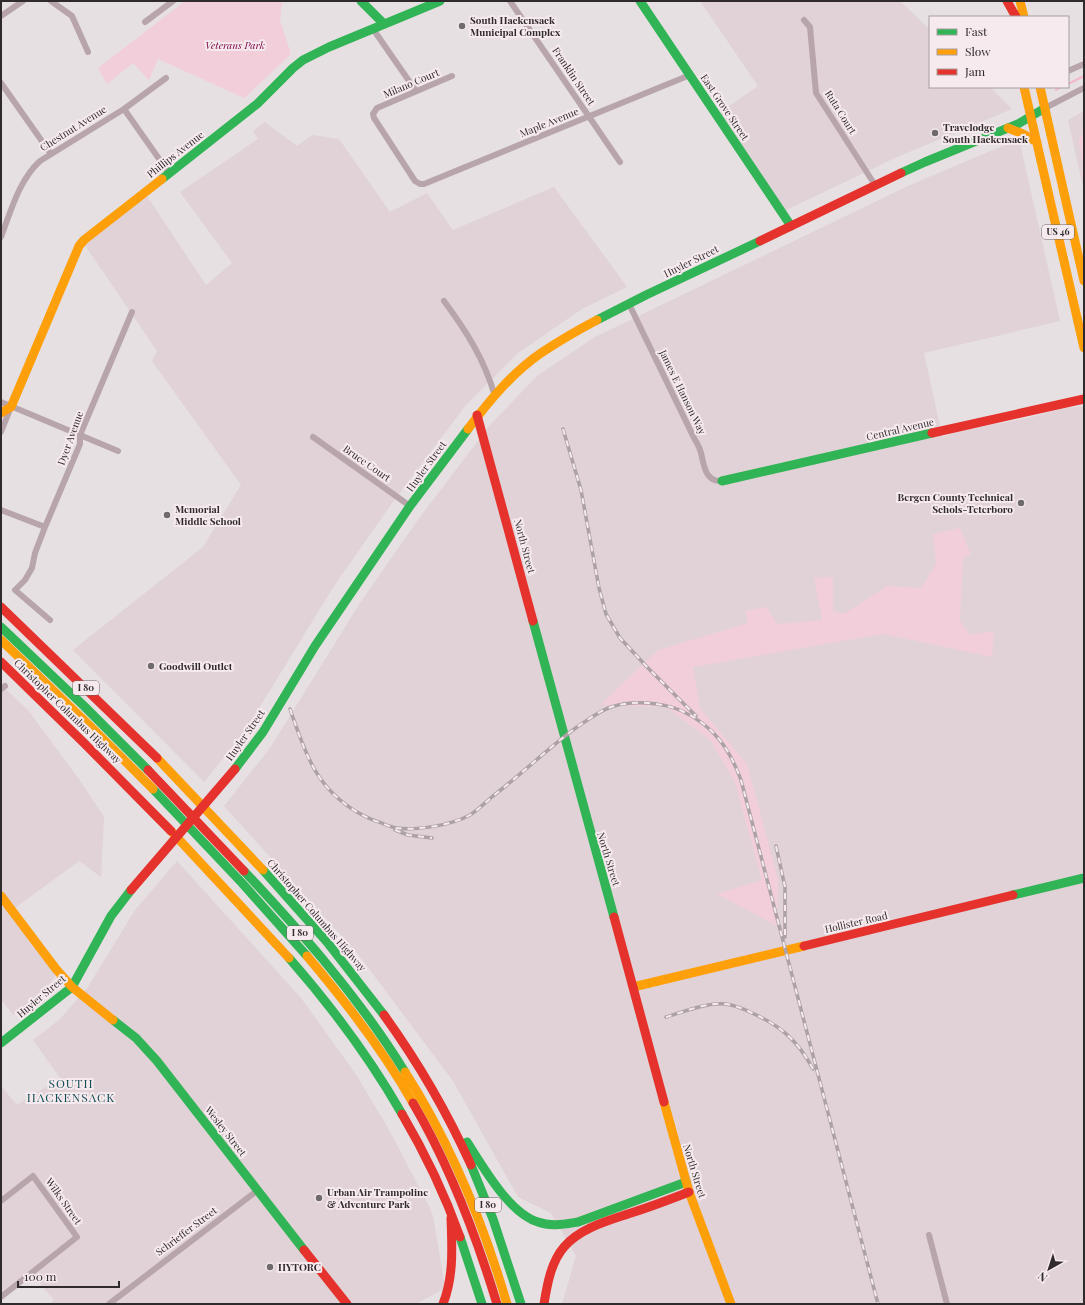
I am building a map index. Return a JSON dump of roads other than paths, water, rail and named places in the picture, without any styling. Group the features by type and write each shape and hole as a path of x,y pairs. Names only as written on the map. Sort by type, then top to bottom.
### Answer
{"main road":[{"path":"361,1 384,24"},
{"name":"Phillips Avenue","path":"11,407 79,246 84,240 257,104 293,68 304,60 329,47 440,1"},
{"name":"East Grove Street","path":"640,1 791,226"},
{"path":"1006,1 1008,16"},
{"path":"1006,1 1015,16"},
{"path":"1020,1 1024,16"},
{"name":"US 46","path":"1024,88 1084,348"},
{"path":"1032,88 1045,108"},
{"name":"US 46","path":"1040,88 1084,281"},
{"name":"Huyler Street","path":"1,1044 72,987 111,916 131,890 235,769 263,732 315,646 410,506 478,416 519,372 558,342 576,331 629,304 925,162 1018,124 1045,108"},
{"path":"1031,116 1042,132 1058,195 1075,240"},
{"path":"1008,128 1037,142"},
{"name":"Central Avenue","path":"722,481 1084,399"},
{"path":"1,413 11,407"},
{"name":"North Street","path":"478,416 592,841 686,1182 732,1304"},
{"name":"Christopher Columbus Highway","path":"1,607 82,683 238,842 304,916 358,980 417,1063 445,1111 484,1194 510,1267 521,1304"},
{"name":"Christopher Columbus Highway","path":"1,627 89,711 202,826 307,941 366,1013 407,1074 449,1149 481,1223 507,1304"},
{"name":"Christopher Columbus Highway","path":"1,640 103,739 214,854 310,958 356,1016 401,1081 444,1162 475,1236 497,1304"},
{"name":"Christopher Columbus Highway","path":"1,662 75,732 177,836 312,984 357,1042 397,1104 421,1146 451,1211 482,1304"},
{"name":"Hollister Road","path":"633,987 1084,878"},
{"name":"Wesley Street","path":"1,896 38,946 72,987 130,1033 146,1048 347,1304"},
{"path":"445,1111 516,1210 527,1218 540,1223 559,1226 578,1222 686,1182"},
{"path":"544,1304 552,1268 564,1247 572,1240 594,1228 689,1192"},
{"path":"444,1304 451,1272 451,1211"}],"street":[{"path":"1,16 22,1"},
{"path":"51,1 72,16 88,52"},
{"path":"145,22 173,1"},
{"name":"Franklin Street","path":"510,1 620,162"},
{"name":"Ruta Court","path":"804,20 810,27 816,93 876,185"},
{"path":"373,29 416,91"},
{"path":"1069,72 1084,64"},
{"name":"Maple Avenue","path":"415,181 420,184 424,184 690,75"},
{"name":"Milano Court","path":"415,181 374,118 375,111 378,108 452,76"},
{"name":"Chestnut Avenue","path":"1,237 24,180 35,166 51,154 124,109 166,78"},
{"path":"1,84 51,154"},
{"path":"1045,108 1084,88"},
{"path":"124,109 169,173"},
{"path":"444,301 477,350 484,364 495,396"},
{"name":"James E Hanson Way","path":"629,304 700,451 705,470 713,481 722,481"},
{"name":"Dyer Avenue","path":"50,620 15,590 29,574 45,527 80,444 80,435 132,312"},
{"path":"1,402 118,451"},
{"name":"Phillips Avenue","path":"1,432 11,407"},
{"name":"Bruce Court","path":"313,437 410,506"},
{"path":"1,510 45,527"},
{"name":"Wilks Street","path":"1,1201 34,1176 77,1237 1,1297"},
{"name":"Schrieffer Street","path":"109,1304 258,1190"},
{"path":"929,1235 947,1304"}],"waterway":[{"path":"1069,84 1084,76"}],"railway":[{"path":"563,429 581,490 599,588 606,614 620,638 696,716"},
{"path":"290,709 301,740 313,767 321,780 331,791 357,812 392,827 404,829 423,828 454,822 470,815 566,735 602,711 611,707 628,703 647,703 674,708 693,717 712,731 731,758 741,780 878,1304"},
{"path":"395,830 408,835 432,838"},
{"path":"776,846 785,887 785,937"},
{"path":"666,1017 711,1004 725,1004 739,1007 772,1023 788,1035 801,1050 813,1069"}],"place":[{"name":"South Hackensack Municipal Complex","path":"462,26"},
{"name":"Travelodge South Hackensack","path":"935,133"},
{"name":"Bergen County Technical Schols-Teterboro","path":"1021,503"},
{"name":"Memorial Middle School","path":"167,515"},
{"name":"Goodwill Outlet","path":"151,666"},
{"name":"Urban Air Trampoline & Adventure Park","path":"319,1198"},
{"name":"HYTORC","path":"270,1267"}],"district":[{"name":"SOUTH HACKENSACK","path":"71,1091"}],"park label":[{"name":"Veterans Park","path":"235,45"}]}
